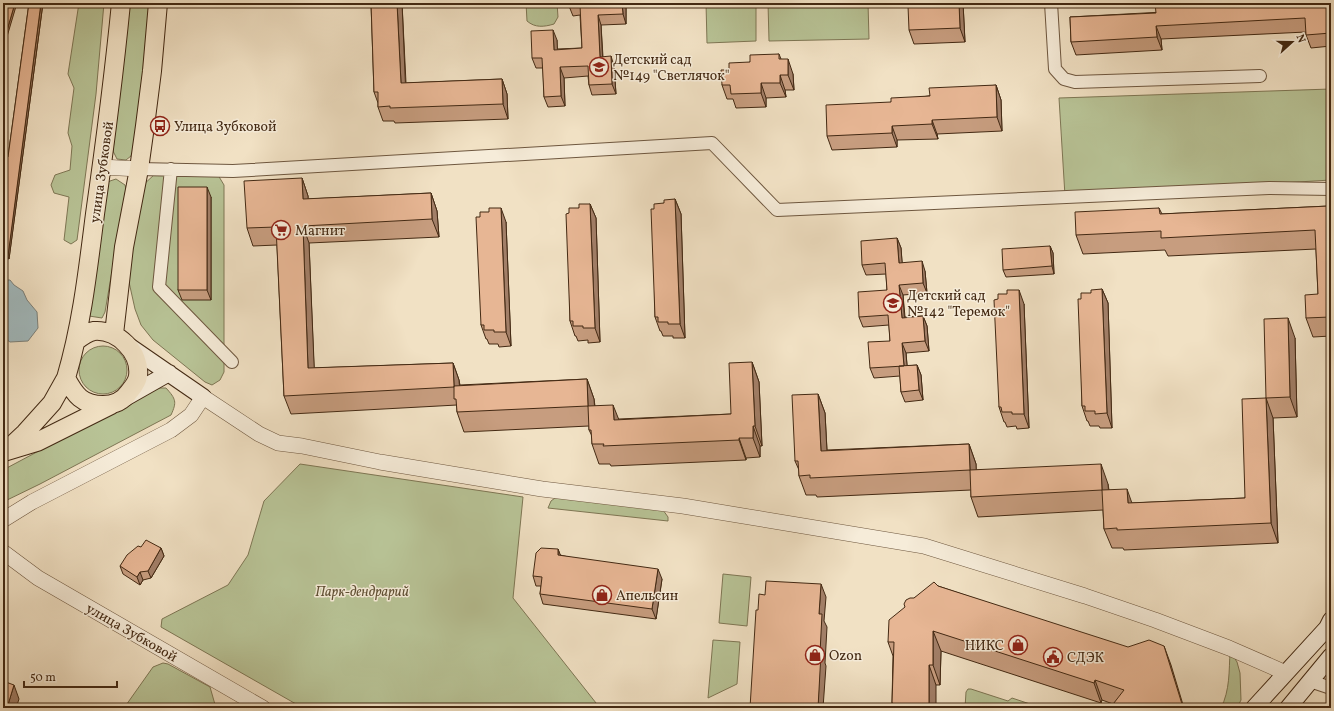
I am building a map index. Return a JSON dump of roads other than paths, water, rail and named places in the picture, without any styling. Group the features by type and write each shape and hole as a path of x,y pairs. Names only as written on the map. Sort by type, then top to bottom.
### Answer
{"main road":[{"name":"улица Зубковой","path":"3,452 25,433 52,403 66,378 76,341 82,311 116,60 121,3"},
{"path":"114,334 124,247 139,169 152,71 158,3"},
{"path":"76,341 84,334 94,331 114,334 203,397"},
{"path":"66,378 78,398 95,405 118,401 136,384 138,376 137,364 129,346"},
{"path":"3,452 37,442 169,373"},
{"path":"1254,708 1327,628 1331,620"},
{"path":"1288,708 1331,656"}],"street":[{"path":"1051,3 1055,69 1064,79 1074,82 1260,76"},
{"path":"101,167 233,171 712,143 777,210 1269,188 1331,189"},
{"path":"171,169 159,287 232,362"},
{"path":"3,520 32,502 171,430 191,415 203,397 259,434 278,443 302,446 380,462 542,489 683,506 924,546 1085,596 1155,620 1229,648 1286,673"},
{"name":"улица Зубковой","path":"3,552 38,578 263,708"},
{"path":"1310,681 1331,688"}],"water":[{"path":"3,280 10,280 14,285 23,291 27,300 37,312 38,328 28,341 10,342 3,337"}],"place":[{"name":"Детский сад №149 \"Светлячок\"","path":"599,67"},
{"name":"Улица Зубковой","path":"160,126"},
{"name":"Магнит","path":"281,230"},
{"name":"Детский сад №142 \"Теремок\"","path":"893,303"},
{"name":"Апельсин","path":"602,595"},
{"name":"НИКС","path":"1018,645"},
{"name":"Ozon","path":"815,655"},
{"name":"СДЭК","path":"1053,657"}],"park label":[{"name":"Парк-дендрарий","path":"362,591"}]}
